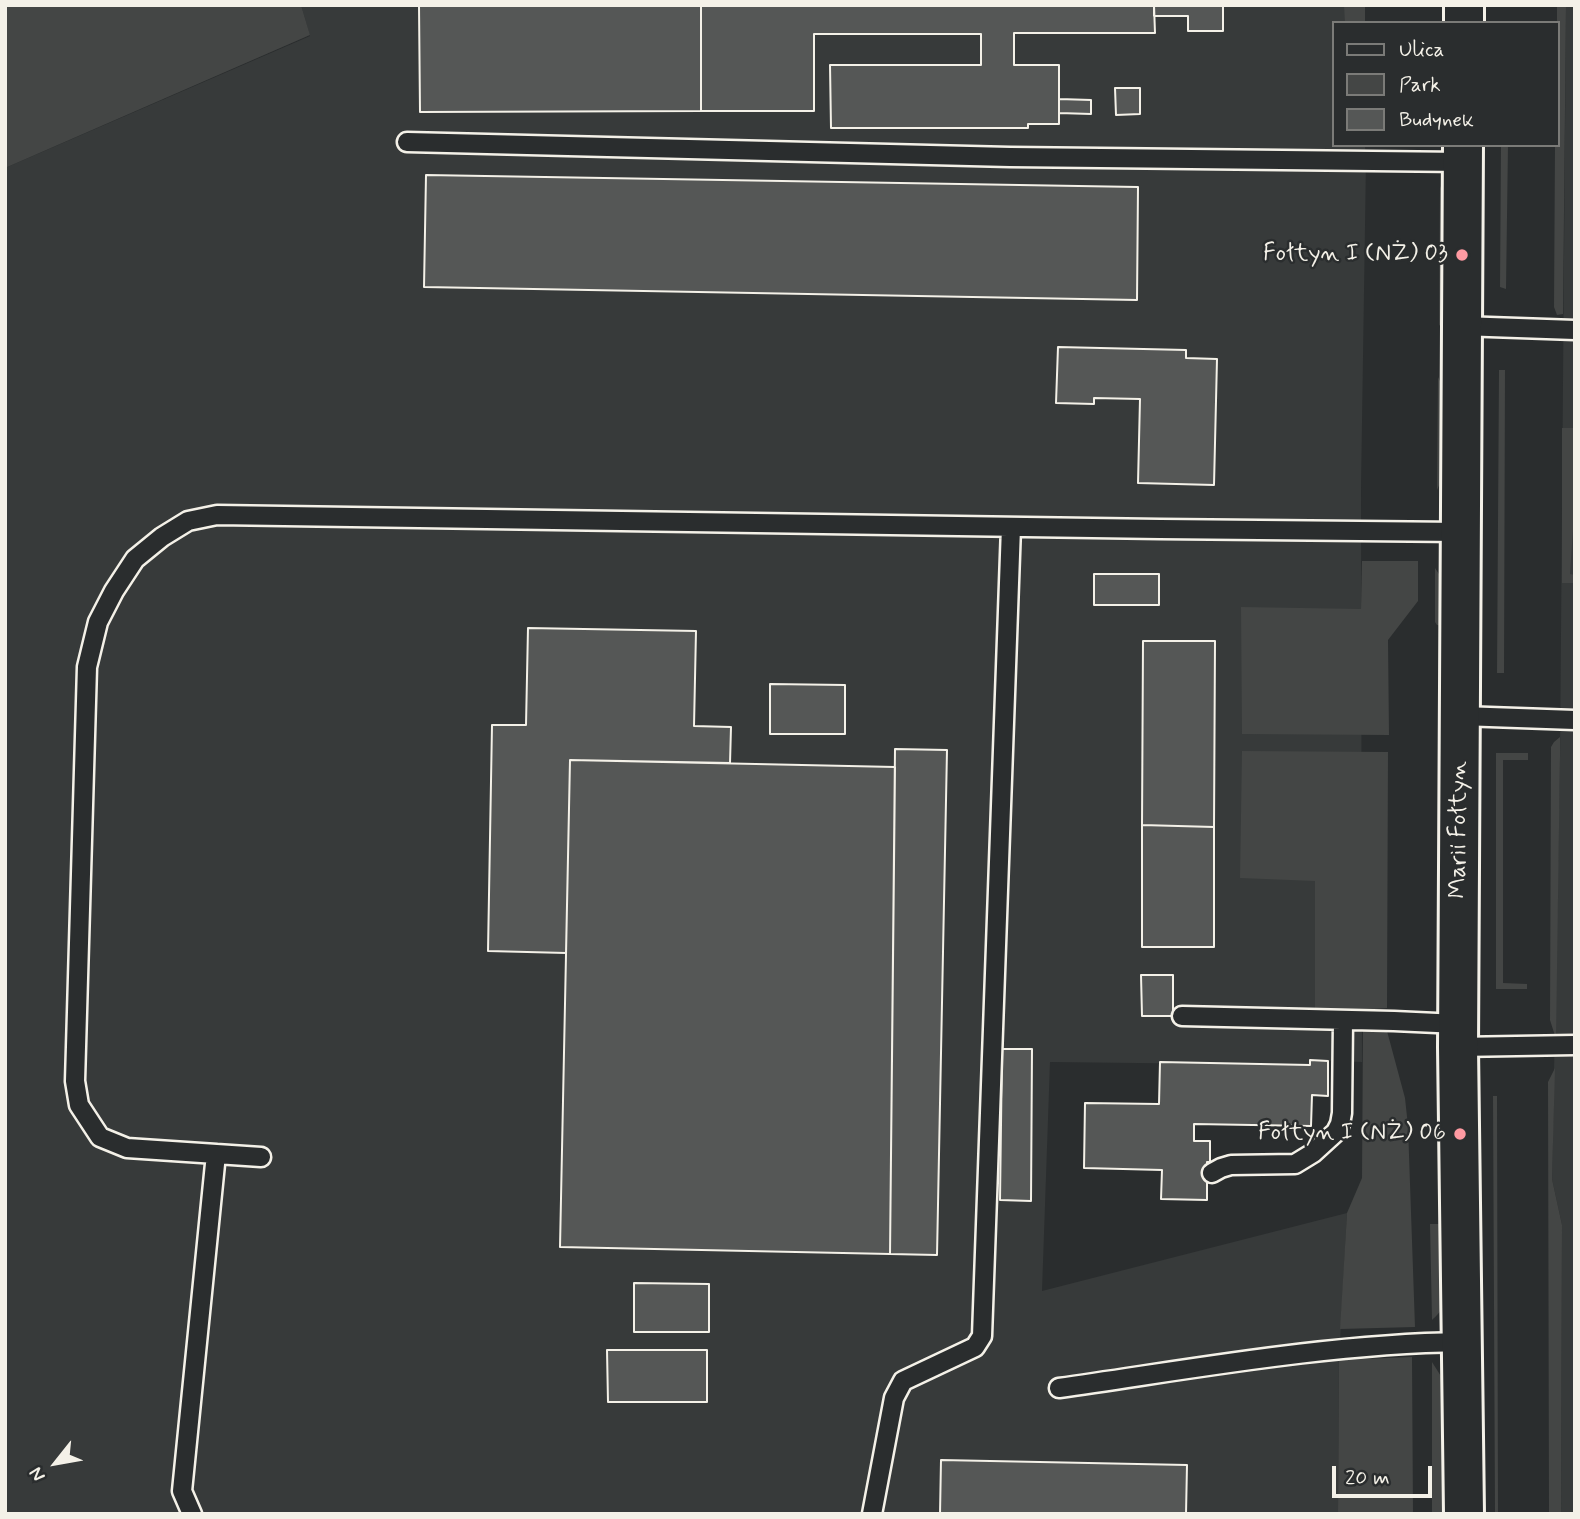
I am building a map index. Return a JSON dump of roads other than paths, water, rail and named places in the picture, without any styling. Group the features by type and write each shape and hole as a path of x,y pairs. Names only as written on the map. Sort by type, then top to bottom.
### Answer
{"street":[{"name":"Marii Fołtyn","path":"1463,154 1458,1035 1464,1514"}],"lane":[{"path":"407,142 1010,157 1463,154"},
{"path":"1461,326 1575,330"},
{"path":"261,1157 127,1148 100,1137 79,1105 75,1081 87,667 98,622 135,559 162,537 188,522 217,514 1012,527 1460,531"},
{"path":"872,1514 894,1398 903,1381 975,1347 982,1336 1012,527"},
{"path":"1461,716 1575,720"},
{"path":"1182,1016 1394,1021 1458,1035 1575,1045"},
{"path":"1212,1173 1231,1165 1295,1164 1313,1153 1336,1132 1342,1113 1343,1021"},
{"path":"192,1514 182,1491 216,1154"},
{"path":"1059,1388 1340,1348 1462,1342"}],"place":[{"name":"Fołtyn I (NŻ) 03","path":"1462,255"},
{"name":"Fołtyn I (NŻ) 06","path":"1460,1134"}]}
